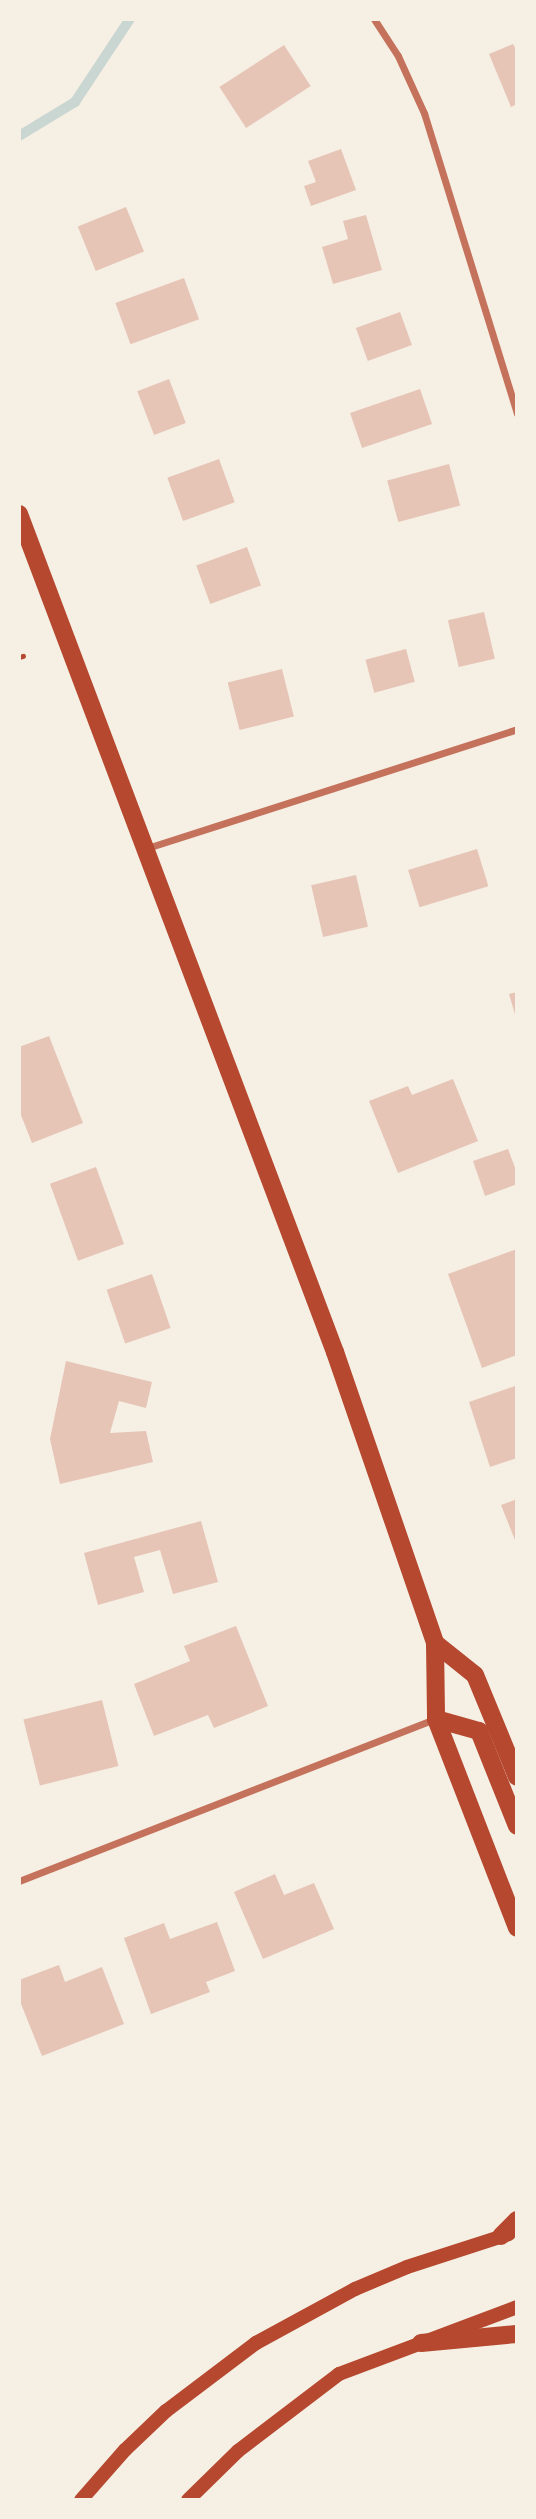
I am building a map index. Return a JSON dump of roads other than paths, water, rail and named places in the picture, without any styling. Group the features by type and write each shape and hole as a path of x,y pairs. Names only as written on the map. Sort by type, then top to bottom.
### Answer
{"main road":[{"path":"19,514 335,1352 435,1643 436,1718 517,1928"},
{"path":"435,1643 475,1675 517,1777"},
{"path":"436,1718 479,1731 517,1826"},
{"path":"81,2500 125,2450 166,2411 256,2343 355,2289 509,2234 517,2220"},
{"path":"188,2500 238,2451 339,2374 517,2307"},
{"path":"422,2343 517,2334"}],"street":[{"path":"374,19 398,56 424,113 517,414"},
{"path":"144,849 517,729"},
{"path":"19,1881 436,1718"}],"waterway":[{"path":"19,136 75,102 130,19"}]}
